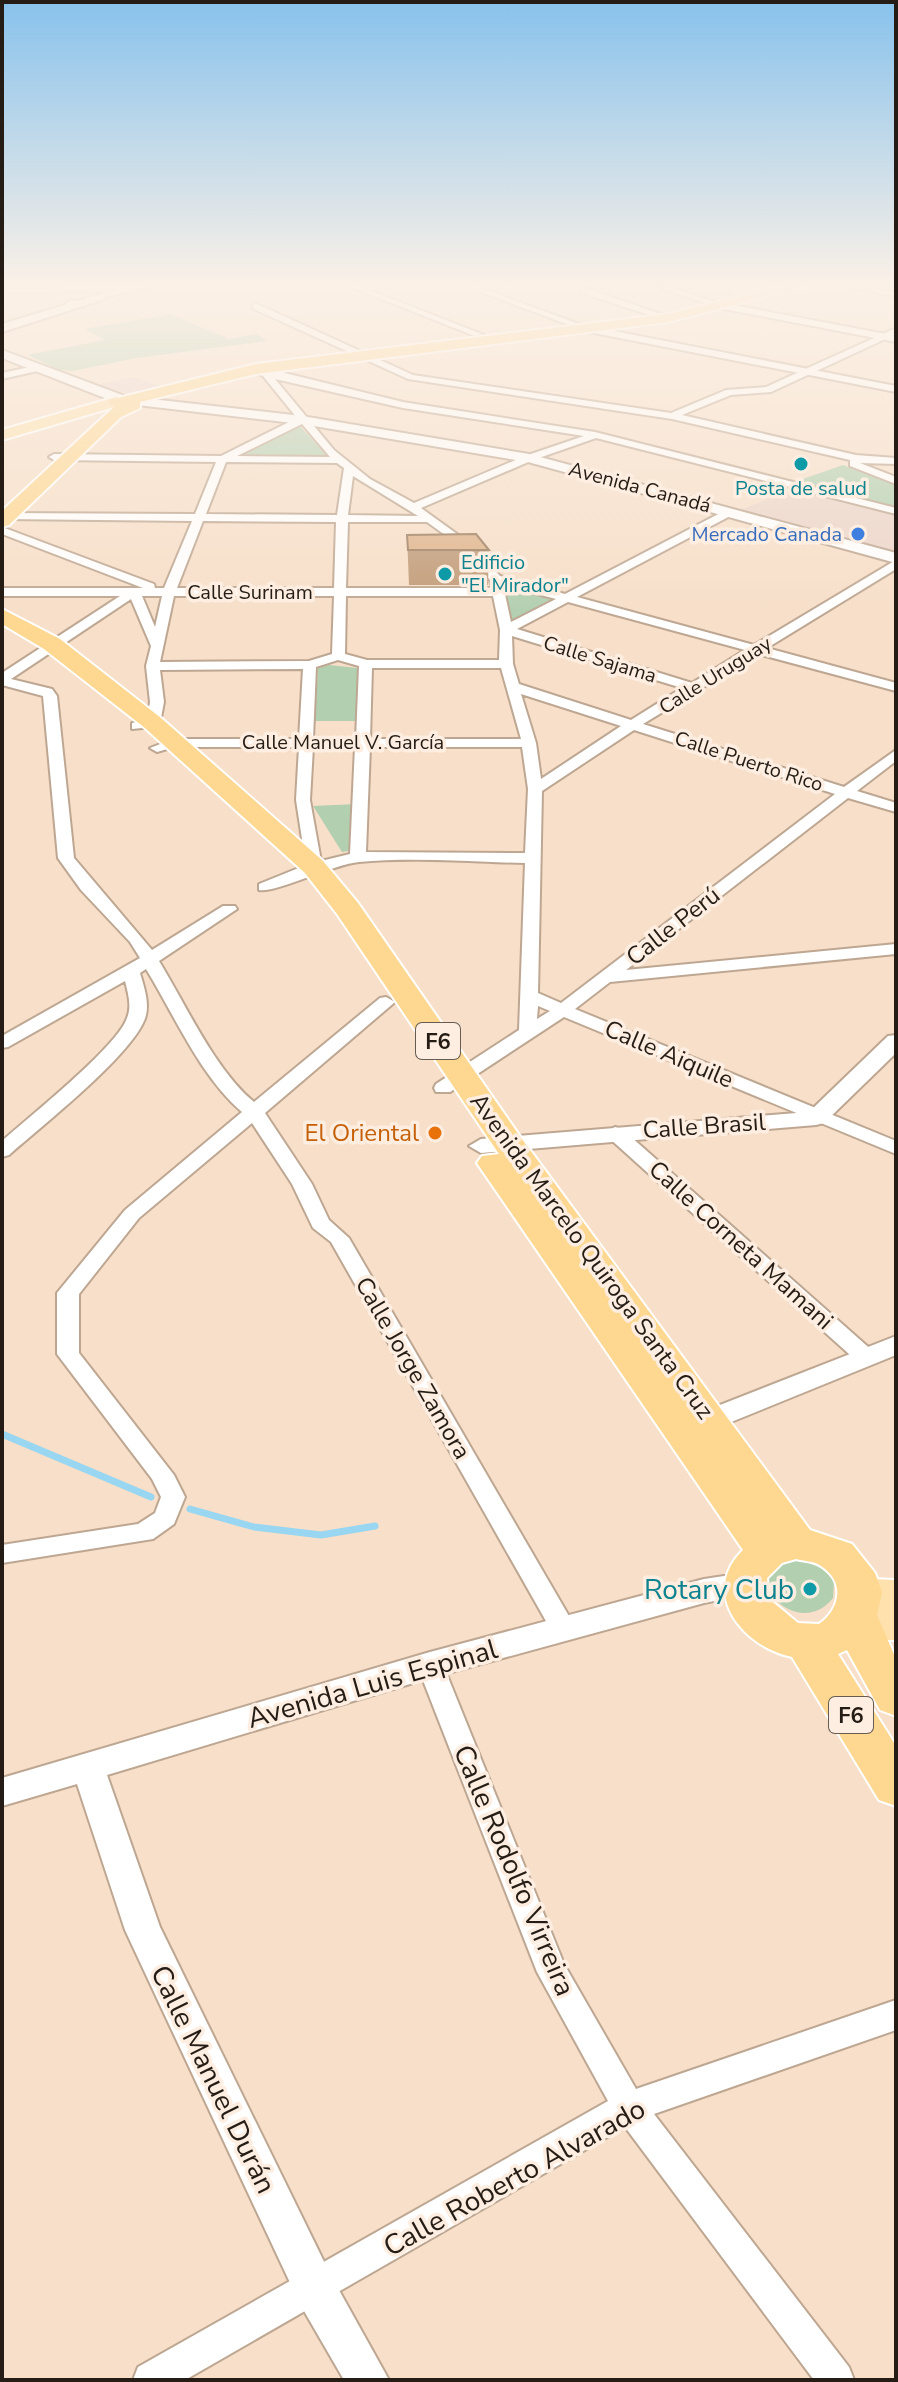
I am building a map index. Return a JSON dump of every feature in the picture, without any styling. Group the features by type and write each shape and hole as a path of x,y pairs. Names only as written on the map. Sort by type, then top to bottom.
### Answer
{"highway":[{"path":"3,517 61,457 122,403 148,397"},
{"path":"61,457 115,413 122,403"},
{"name":"Avenida Marcelo Quiroga Santa Cruz","path":"2,615 42,666"},
{"name":"Avenida Marcelo Quiroga Santa Cruz","path":"3,650 42,666 155,735 323,911 386,1002 452,1081"},
{"name":"Avenida Marcelo Quiroga Santa Cruz","path":"290,876 348,909 452,1081 494,1144 697,1425 763,1570"},
{"name":"F6","path":"896,1697 873,1660 877,1613 862,1574 850,1562 835,1553 763,1570 765,1624 807,1643 896,1786"},
{"path":"807,1643 834,1640 877,1613"}],"main road":[{"name":"Avenida Canadá","path":"108,397 122,403 302,420 529,458 896,561"},
{"path":"2,435 122,403"}],"street":[{"path":"282,397 344,464 460,541 497,585 506,630 506,664 510,686 529,743 535,789 532,997 528,1034"},
{"path":"363,397 595,435 896,511"},
{"path":"547,397 668,415 829,450 896,459"},
{"path":"640,422 715,397"},
{"path":"155,735 157,702 153,666 159,650 169,592 222,459 302,420"},
{"path":"413,507 529,458 595,435"},
{"path":"861,455 854,464 896,481"},
{"path":"61,457 344,464"},
{"path":"338,656 344,464"},
{"path":"506,630 730,512"},
{"path":"3,517 429,519"},
{"path":"3,517 139,589 159,650"},
{"name":"Calle Uruguay","path":"535,789 633,724 896,561"},
{"name":"Calle Surinam","path":"2,592 139,589 339,593 497,585 569,598 896,687"},
{"path":"2,680 42,666 139,589"},
{"name":"Calle Sajama","path":"506,630 695,688"},
{"path":"153,666 310,665 338,656 366,664 506,664"},
{"path":"358,857 366,664"},
{"path":"310,665 303,800 290,876 358,857 533,858"},
{"path":"2,680 42,666"},
{"name":"Calle Jorge Zamora","path":"42,666 66,858 87,887 137,939 219,1073 235,1096 255,1113 302,1184 320,1223 339,1238 564,1630"},
{"name":"Calle Puerto Rico","path":"510,686 896,808"},
{"name":"Calle Manuel V. García","path":"155,735 306,742 529,743"},
{"name":"Calle Perú","path":"452,1081 564,1009 896,754"},
{"path":"2,1020 8,1040 131,971 229,909"},
{"path":"625,963 896,939"},
{"path":"606,977 896,949"},
{"path":"2,1151 71,1089 135,1024 139,1006 131,971"},
{"name":"Calle Aiquile","path":"532,997 816,1118 896,1148"},
{"path":"2,1554 144,1532 165,1518 173,1497 162,1475 68,1354 68,1293 132,1214 386,1002"},
{"path":"816,1118 896,1041"},
{"name":"Calle Brasil","path":"494,1144 816,1118"},
{"name":"Calle Corneta Mamani","path":"615,1133 867,1358"},
{"path":"697,1425 896,1345"},
{"name":"Avenida Luis Espinal","path":"2,1792 430,1665 704,1591 763,1570"},
{"name":"Calle Rodolfo Virreira","path":"430,1665 552,1972 629,2107 836,2380"},
{"name":"Calle Manuel Durán","path":"87,1765 143,1930 315,2289 368,2380"},
{"name":"Calle Roberto Alvarado","path":"151,2380 629,2107 896,2015"}],"shaded area":[{"name":"Mercado Canada","path":"793,489 896,515 896,553 738,511"}],"green space":[{"path":"300,426 326,455 232,455"},
{"path":"843,465 896,485 896,507 797,481"},
{"path":"512,585 559,599 513,623 506,622 505,586"},
{"path":"329,665 358,668 357,721 315,721 318,668"},
{"path":"358,804 355,850 342,852 313,806"},
{"path":"799,1559 820,1566 834,1581 833,1598 818,1610 801,1613 786,1608 774,1598 768,1586 768,1574 778,1564"}],"building":[{"path":"476,534 489,550 408,550 407,535"}],"waterway":[{"path":"2,1434 151,1497"},
{"path":"190,1509 254,1527 321,1535 375,1526"}],"place":[{"name":"Posta de salud","path":"801,464"},
{"name":"Mercado Canada","path":"858,534"},
{"name":"Edificio \"El Mirador\"","path":"445,574"},
{"name":"El Oriental","path":"435,1133"},
{"name":"Rotary Club","path":"810,1589"}]}
